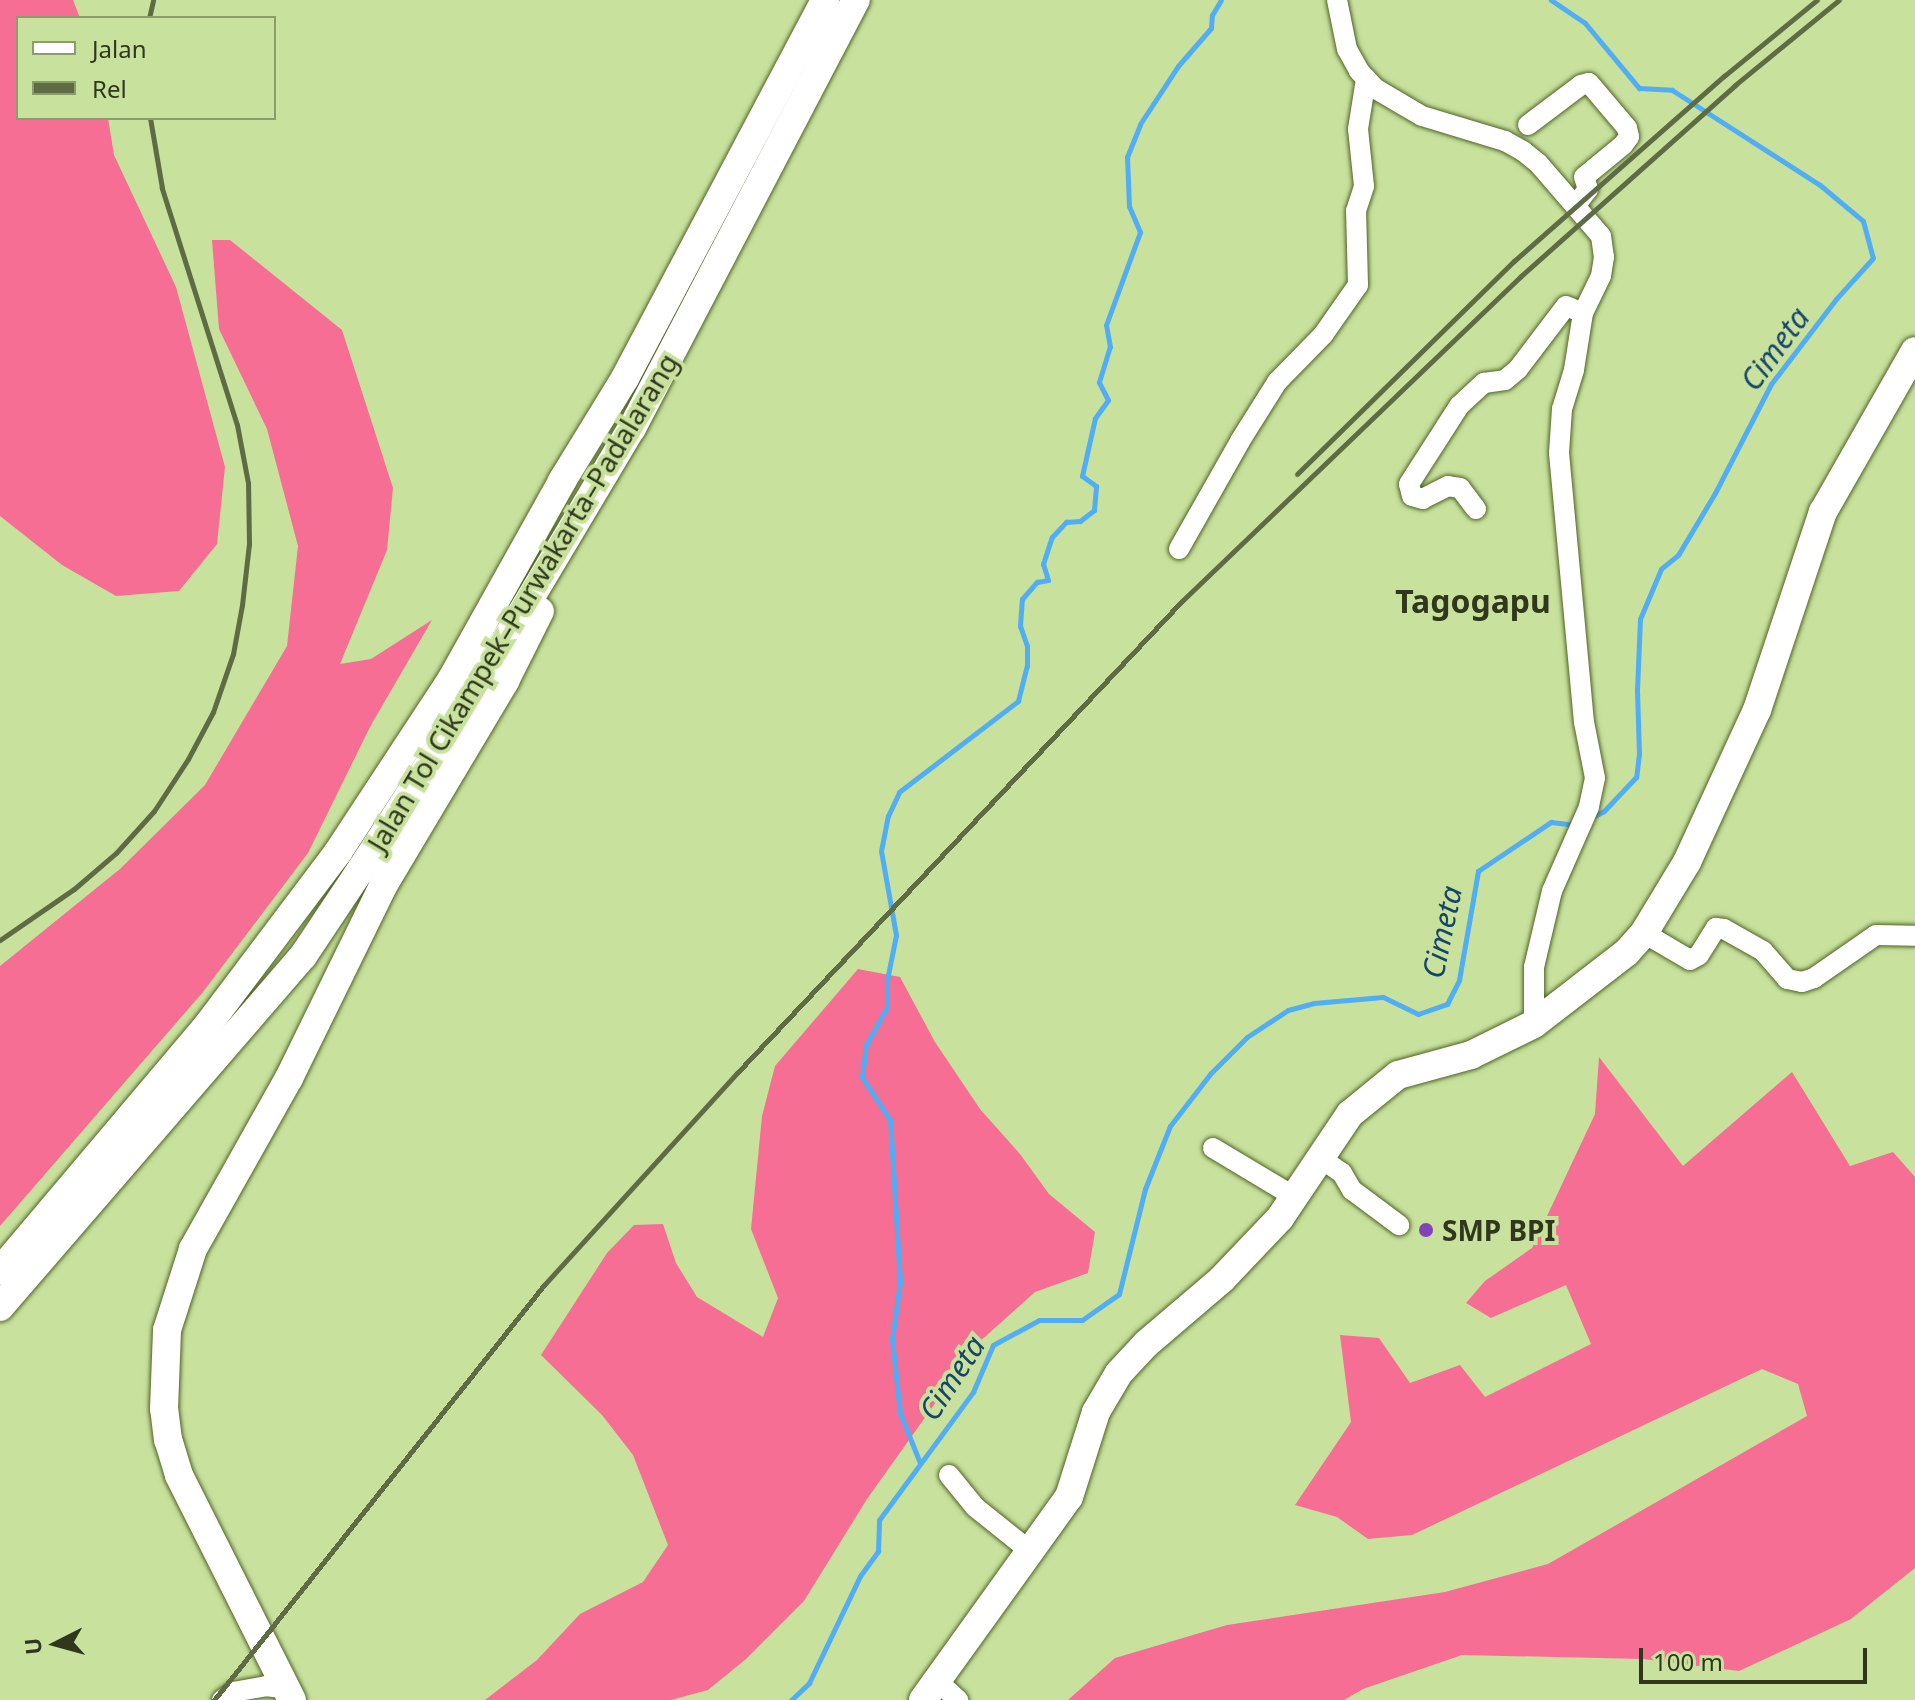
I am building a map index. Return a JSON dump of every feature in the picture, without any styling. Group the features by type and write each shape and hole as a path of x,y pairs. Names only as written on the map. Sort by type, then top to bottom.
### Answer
{"highway":[{"name":"Jalan Tol Cikampek–Purwakarta–Padalarang","path":"0,1271 216,1015 338,852 451,680 562,481 625,378 825,0"},
{"name":"Jalan Tol Cikampek–Purwakarta–Padalarang","path":"0,1307 303,956 457,721 632,428 856,0"},
{"path":"930,1690 1069,1497 1079,1475 1096,1412 1119,1373 1146,1344 1222,1279 1280,1218 1350,1114 1381,1086 1414,1069 1471,1055 1534,1024 1627,952 1644,933 1687,862 1747,733 1823,512 1915,351"},
{"path":"290,1694 179,1475 168,1440 164,1409 167,1330 193,1249 289,1078 383,886 534,629 565,537"}],"street":[{"path":"1337,0 1347,49 1366,79 1387,97 1422,116 1505,141 1523,151 1576,205 1601,236 1604,257 1601,276 1583,313 1574,370 1562,409 1559,453 1584,722 1595,778 1589,807 1552,891 1534,967 1534,1024"},
{"path":"1179,549 1277,382 1323,335 1358,285 1356,211 1364,186 1358,129 1366,79"},
{"path":"1528,125 1581,85 1589,83 1627,128 1629,137 1623,145 1584,177 1588,189 1576,205"},
{"path":"1476,509 1460,488 1448,486 1423,499 1412,496 1409,484 1459,406 1484,383 1505,380 1518,369 1566,306 1583,313"},
{"path":"1644,933 1690,960 1699,955 1716,928 1724,929 1763,951 1787,979 1802,982 1814,978 1876,935 1915,936"},
{"path":"1213,1148 1295,1197"},
{"path":"1319,1157 1342,1173 1352,1190 1399,1225"},
{"path":"949,1475 975,1507 1030,1551"},
{"path":"222,1700 233,1692 266,1686 290,1694"},
{"path":"930,1690 958,1700"}],"shaded area":[{"path":"0,0 73,0 79,16 16,16 16,120 108,120 114,155 176,287 225,467 217,544 179,591 116,596 62,565 0,516"},
{"path":"212,240 230,240 342,330 393,488 387,550 340,664 371,659 432,620 371,725 308,853 203,992 0,1226 0,966 120,869 205,785 287,646 298,546 267,429 219,329"},
{"path":"858,969 900,977 935,1042 980,1109 1020,1154 1049,1194 1095,1232 1088,1273 1035,1292 978,1343 867,1499 804,1601 746,1659 708,1690 671,1700 485,1700 537,1660 580,1614 643,1582 668,1545 633,1455 602,1415 541,1355 607,1253 634,1225 663,1224 676,1263 697,1297 763,1337 778,1298 751,1229 762,1116 775,1066"},
{"path":"1599,1057 1683,1166 1792,1072 1850,1166 1893,1152 1915,1177 1915,1568 1851,1619 1739,1671 1643,1659 1462,1655 1363,1689 1344,1700 1068,1700 1115,1658 1227,1625 1445,1592 1548,1564 1807,1416 1798,1384 1762,1369 1412,1535 1368,1539 1337,1517 1295,1505 1351,1422 1340,1335 1379,1338 1410,1383 1460,1365 1485,1397 1591,1344 1566,1285 1491,1318 1466,1303 1485,1281 1532,1248 1595,1114"}],"waterway":[{"path":"920,1463 900,1413 892,1339 900,1282 890,1120 862,1077 866,1045 887,1007 887,980 896,935 881,851 888,816 899,792 1018,701 1027,666 1027,646 1020,626 1022,599 1037,582 1048,580 1043,564 1052,537 1066,522 1080,521 1094,510 1096,486 1082,476 1095,418 1108,400 1099,382 1110,347 1106,325 1140,232 1129,206 1127,157 1140,124 1178,66 1211,28 1212,15 1221,0"},
{"name":"Cimeta","path":"1551,0 1585,23 1639,88 1672,90 1820,185 1863,221 1873,258 1836,299 1771,384 1715,493 1678,555 1661,569 1640,619 1637,690 1639,754 1636,777 1604,811 1592,817"},
{"name":"Cimeta","path":"791,1700 809,1683 860,1576 878,1551 879,1520 973,1392 993,1345 1039,1320 1082,1320 1119,1294 1145,1189 1170,1126 1210,1074 1247,1037 1288,1010 1314,1003 1383,997 1418,1014 1447,1004 1459,980 1478,871 1551,822 1576,825"}],"railway":[{"path":"149,16 153,0"},
{"path":"1297,474 1514,261 1724,76 1817,0"},
{"path":"214,1700 544,1285 737,1073 1182,601 1521,276 1735,85 1839,0"},
{"path":"0,940 74,889 116,853 154,811 188,759 213,712 233,654 242,605 249,544 248,483 237,425 162,188 150,120"}],"place":[{"name":"SMP BPI","path":"1426,1230"}],"district":[{"name":"Tagogapu","path":"1473,601"}]}
